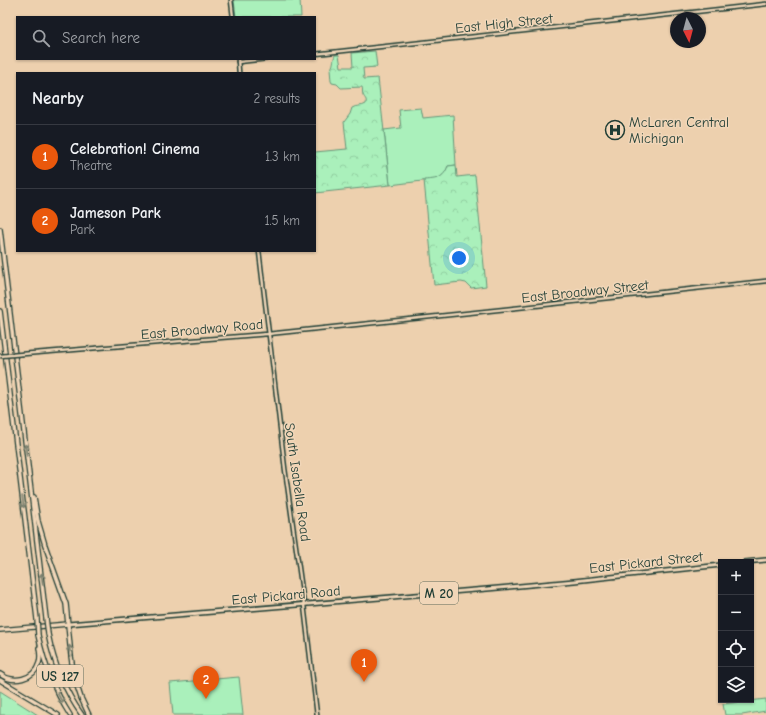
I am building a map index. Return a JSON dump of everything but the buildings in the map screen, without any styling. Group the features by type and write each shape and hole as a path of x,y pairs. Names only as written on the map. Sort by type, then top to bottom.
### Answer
{"highway":[{"name":"US 127","path":"0,229 48,634 60,676 71,698 82,715"},
{"name":"US 127","path":"0,311 38,635 50,676 58,695 70,715"},
{"path":"31,485 35,498 38,521 45,545 66,604 74,677 89,715"},
{"name":"East Pickard Road","path":"0,630 68,624"},
{"path":"0,674 6,678 16,680 32,674 39,663 40,641"},
{"path":"0,680 58,715"}],"main road":[{"path":"754,561 766,560"},
{"name":"East Pickard Street","path":"574,581 718,565"},
{"name":"East Pickard Road","path":"68,624 487,590 574,581"}],"street":[{"path":"231,0 233,16"},
{"name":"East High Street","path":"316,54 766,4"},
{"path":"238,60 239,72"},
{"name":"South Isabella Road","path":"259,252 268,334 317,715"},
{"name":"East Broadway Street","path":"405,319 766,281"},
{"name":"East Broadway Road","path":"0,356 268,334 405,319"}],"green space":[{"path":"234,0 300,0 301,16 236,16"},
{"path":"375,51 377,67 363,68 364,79 378,78 390,185 316,193 316,152 347,149 344,122 350,114 352,108 366,104 362,87 341,88 331,81 330,69 335,55 339,55 341,67 353,67 352,53"},
{"path":"421,108 423,118 453,115 456,165 448,166 445,173 438,179 390,185 384,130 401,128 399,110"},
{"path":"456,165 457,177 475,175 486,286 471,288 466,283 461,282 434,285 424,180 439,178 444,174 448,166"},
{"path":"239,677 243,715 173,715 170,683"},
{"path":"0,691 38,715 0,715"},
{"path":"766,699 766,711 742,715 725,715 723,704 754,703 754,700"}],"place":[{"name":"McLaren Central Michigan","path":"615,130"},
{"name":"Celebration! Cinema","path":"364,682"},
{"name":"Jameson Park","path":"206,699"}]}
